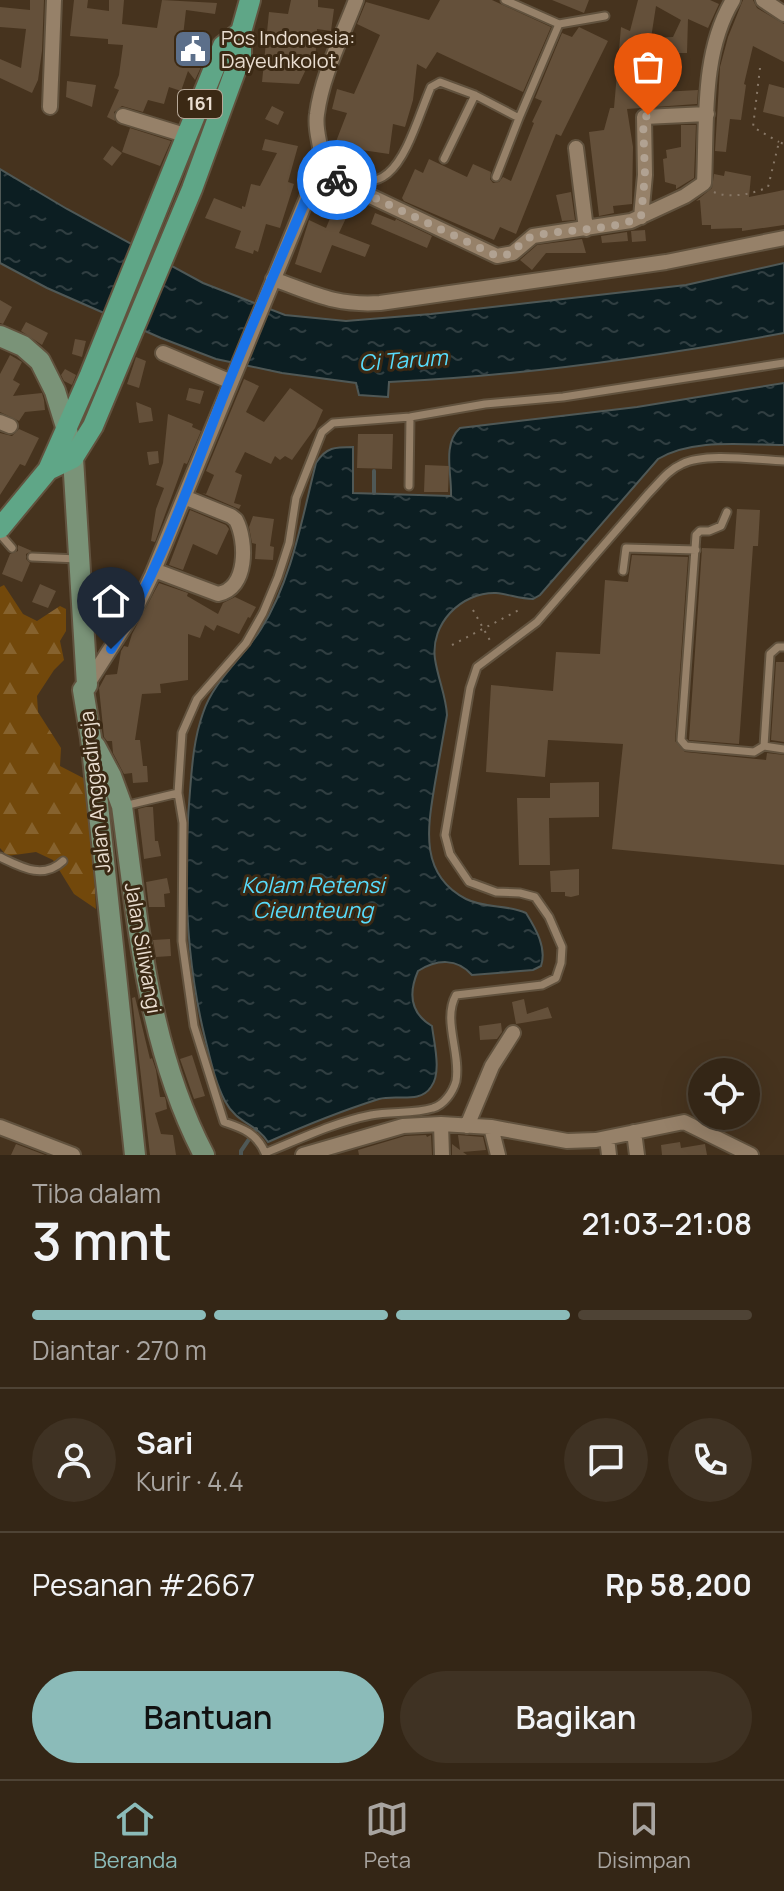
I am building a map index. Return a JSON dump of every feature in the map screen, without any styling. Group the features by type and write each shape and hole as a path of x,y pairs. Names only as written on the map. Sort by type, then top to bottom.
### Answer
{"main road":[{"name":"161","path":"48,470 73,458 93,426 134,332 192,189 241,55 241,32 250,0"},
{"name":"161","path":"0,531 48,470 113,321 223,46 241,32"},
{"name":"Jalan Anggadireja","path":"0,336 23,346 40,361 55,391 73,458 87,685 83,690 91,738 135,1155"},
{"name":"Jalan Siliwangi","path":"91,738 111,776 122,806 153,1012 170,1074 204,1155"}],"street":[{"path":"50,107 54,0"},
{"path":"356,0 321,93 316,135 322,159 332,178 497,256 513,253 533,236 631,221 702,186 710,66 715,41 733,0"},
{"path":"763,0 784,14"},
{"path":"641,217 645,175 644,117 707,114"},
{"path":"123,116 188,136"},
{"path":"576,148 586,229"},
{"path":"87,685 134,612 154,570 322,159"},
{"path":"270,285 330,301 380,303 666,262 784,238"},
{"path":"163,353 232,375"},
{"path":"154,570 218,594 231,589 238,577 243,558 236,520 184,497"},
{"path":"467,1126 492,1066 513,1033"},
{"path":"303,1155 403,1126 441,1124 491,1127 568,1148 684,1122 751,1155"},
{"path":"441,1124 442,1155"},
{"path":"0,1127 73,1155"},
{"path":"491,1127 498,1155"},
{"path":"634,1132 637,1155"},
{"path":"607,1138 609,1155"}],"lane":[{"path":"505,0 559,24 605,16"},
{"path":"496,177 559,24"},
{"path":"322,159 351,177 366,180 383,178 398,167 431,87 440,82 475,95 519,118"},
{"path":"444,159 475,95"},
{"path":"784,363 410,417 333,423 322,432 296,498 289,543 263,613 246,643 197,699 182,733 178,793 183,823 182,941 194,1026 224,1122 243,1128 261,1144 265,1153 369,1115 435,1108 447,1099 455,1083 457,1066 451,1016 456,995 542,985 556,978 562,947 549,917 535,897 496,892 469,882 450,854 445,835 470,688 477,667 537,622 668,473 698,459 784,461"},
{"path":"409,486 410,417"},
{"path":"727,512 721,526 697,532 681,740 686,746 754,752 764,746 784,749"},
{"path":"0,531 12,548"},
{"path":"623,571 626,548 696,550"},
{"path":"32,557 80,559"},
{"path":"764,746 770,654 778,647 784,647"},
{"path":"122,806 178,793"},
{"path":"0,857 29,871 56,868 63,861"}],"path":[{"path":"760,68 753,127 784,144"},
{"path":"702,186 721,196 760,191 768,187 779,142"},
{"path":"473,610 497,652"},
{"path":"452,645 519,610"}],"green space":[{"path":"4,585 23,614 37,621 60,606 66,609 66,631 60,641 64,660 37,696 38,712 61,748 60,766 89,781 96,909 74,894 53,860 36,852 7,856 0,848 0,587"}],"water":[{"name":"Ci Tarum","path":"0,169 203,283 285,315 346,321 431,314 686,285 784,263 784,333 587,364 389,382 388,397 359,395 356,383 282,373 216,359 47,288 0,263"},
{"name":"Kolam Retensi Cieunteung","path":"784,383 784,445 702,445 672,452 658,459 540,595 533,599 483,594 460,604 443,622 435,646 435,659 447,715 430,816 433,863 451,889 466,899 526,913 542,946 541,966 533,970 472,975 460,966 446,962 418,971 412,995 415,1009 432,1026 437,1066 431,1087 421,1095 379,1099 268,1142 230,1109 218,1086 209,1054 193,977 187,915 188,822 194,752 203,713 214,690 254,640 272,610 295,548 316,463 332,449 353,447 353,493 451,496 451,442 460,428 637,407"}],"building":[{"path":"30,0 44,0 42,51 38,80 32,93 0,78 0,59 21,68 26,29 0,27 0,7 30,10"},
{"path":"74,0 88,0 87,8 109,11 109,0 124,0 122,24 157,28 162,0 217,3 215,14 186,10 181,53 201,67 195,80 188,71 181,91 169,87 164,104 148,100 143,112 122,106 114,112 115,121 107,117 119,90 114,88 123,45 108,44 108,39 70,36"},
{"path":"291,0 318,0 318,7 334,9 331,31 317,29 315,66 309,63 299,84 262,82 269,12 288,14"},
{"path":"440,0 492,0 551,27 523,92 437,52 426,69 417,64 413,100 405,127 393,124 389,154 362,150 354,168 344,163 345,160 332,152 347,113 332,109 337,89 354,94 380,35 357,24 366,2 429,20"},
{"path":"552,0 589,0 584,13"},
{"path":"638,0 710,0 719,4 708,28 688,19 687,53 663,53 662,92 698,90 697,104 627,109 633,147 632,204 613,206 614,213 599,216 589,132 604,130 610,108 614,108 621,27 630,31","holes":["656,6 681,20 673,37 651,38"]},
{"path":"743,0 753,0 757,8 784,24 784,62 753,46 744,84 741,120 730,119 726,152 715,151 720,67"},
{"path":"579,27 608,41 561,136 556,134 516,234 500,227 494,240 404,201 402,198 415,169 423,173 429,159 467,177 473,164 491,172 493,183 503,177 511,181 542,101 535,98 562,33 572,37"},
{"path":"67,81 96,85 92,107 66,97"},
{"path":"769,84 784,88 784,117 763,112"},
{"path":"272,106 284,112 278,125 265,119"},
{"path":"681,125 696,125 694,178 676,189 676,185 665,182 663,159 667,158 666,150 681,147"},
{"path":"130,128 171,141 160,166 122,152"},
{"path":"265,139 298,146 288,182 294,184 280,228 266,224 258,252 254,250 253,254 235,248 241,231 205,218 214,198 242,209 242,206 245,207 251,184 260,186 277,153 262,150"},
{"path":"112,146 122,153 112,166 103,159"},
{"path":"725,171 751,176 749,197 784,190 784,225 742,231 742,228 711,229 711,225 702,225 700,200 696,201 712,188 714,174 724,176"},
{"path":"571,192 575,220 562,221 556,195"},
{"path":"340,194 350,198 344,215 347,216 339,233 370,245 365,257 332,245 321,273 295,264 309,220 326,228"},
{"path":"375,213 432,236 427,248 371,224"},
{"path":"645,230 646,241 632,242 631,231"},
{"path":"627,232 628,241 602,243 601,236"},
{"path":"582,239 586,253 546,253 532,270 520,260 537,245"},
{"path":"0,300 12,307 3,324 0,323"},
{"path":"26,322 48,333 42,345 21,331"},
{"path":"75,339 86,341 82,357 72,354"},
{"path":"10,355 22,362 13,380 20,384 13,396 42,393 44,400 45,410 25,412 19,421 0,412 0,374"},
{"path":"136,357 146,361 139,388 127,384"},
{"path":"65,369 76,375 72,385 64,381 61,375"},
{"path":"244,379 259,386 246,412 264,422 290,388 323,410 315,428 292,460 285,456 280,460 275,456 271,464 245,452 235,472 242,475 234,503 241,505 239,509 202,493 206,494 214,475 206,471"},
{"path":"189,388 204,391 200,404 186,400"},
{"path":"136,402 151,408 153,421 139,423"},
{"path":"168,414 193,424 192,427 201,431 187,464 184,463 155,542 151,541 156,509 164,488 156,485 163,463"},
{"path":"19,429 39,438 25,466 20,464 0,495 0,433 12,436"},
{"path":"358,434 393,434 392,469 357,468"},
{"path":"158,451 159,463 149,465 147,452"},
{"path":"425,465 449,466 448,492 424,492"},
{"path":"737,509 760,510 758,546 753,546 739,744 689,740 702,548 734,549"},
{"path":"190,510 229,529 217,555 193,544 183,570 169,565"},
{"path":"253,516 274,519 270,546 274,547 273,560 255,559 256,544 252,543 249,527"},
{"path":"18,545 32,551 26,554 30,563 22,582 2,574 10,554 18,551"},
{"path":"632,555 688,557 675,741 685,752 766,760 767,753 784,755 784,865 612,849 623,744 548,740 545,777 486,772 491,685 553,691 556,652 600,654 605,580 628,582"},
{"path":"159,583 188,593 187,596 218,614 223,603 235,597 256,607 239,634 217,625 214,631 205,625 200,638 188,634 188,680 160,684 161,693 142,694 135,740 140,740 148,782 133,783 132,773 124,774 113,753 112,741 104,737 99,688 106,675 117,674 121,651 124,646 128,647"},
{"path":"40,584 56,591 48,608 32,602"},
{"path":"126,585 134,588 117,618 118,603 122,603"},
{"path":"776,662 784,662 784,742 771,740"},
{"path":"599,782 599,817 549,818 550,865 519,865 517,798 550,798 550,783"},
{"path":"153,807 155,841 158,841 161,856 144,859 138,809"},
{"path":"579,869 579,895 571,897 565,896 565,892 551,892 550,871"},
{"path":"167,878 170,893 164,894 165,907 149,907 146,882"},
{"path":"170,939 171,956 156,957 153,940"},
{"path":"135,997 150,1059 156,1070 160,1097 165,1097 166,1101 167,1109 155,1113 161,1134 173,1135 176,1155 150,1155 132,998"},
{"path":"524,999 527,1014 548,1007 552,1018 516,1024 512,1002"},
{"path":"501,1023 502,1032 497,1039 480,1040 479,1026"},
{"path":"192,1055 205,1096 194,1099 180,1059"},
{"path":"431,1135 432,1155 359,1155 358,1150 405,1136"},
{"path":"458,1135 483,1137 486,1150 452,1155 452,1144 460,1150"},
{"path":"680,1142 681,1148 705,1144 707,1155 662,1155 661,1145"},
{"path":"16,1144 45,1155 11,1155"}],"waterway":[{"path":"374,471 374,493"},
{"path":"241,1155 256,1129"}],"way so far":[{"path":"337,180 497,256 505,256 533,236 611,225 641,217 645,175 643,119 648,115"}],"place":[{"name":"Pos Indonesia: Dayeuhkolot","path":"193,49"}],"route":[{"path":"111,649 152,575 229,381 321,164 324,171 337,180"}]}
